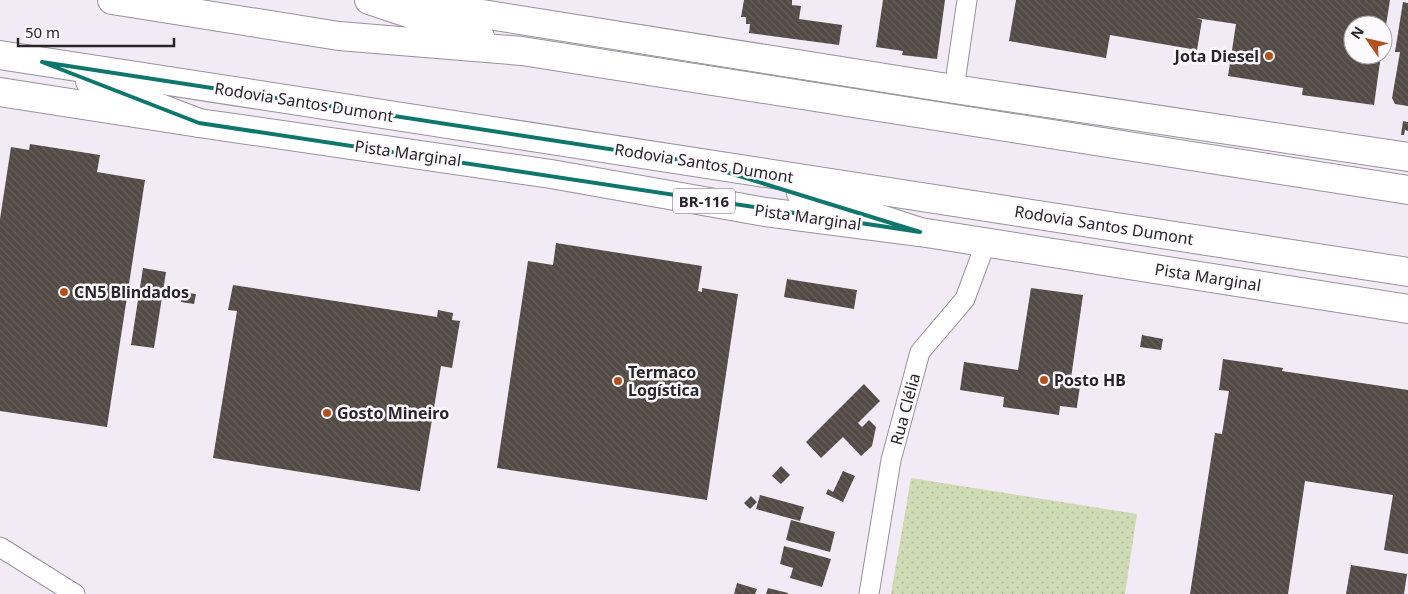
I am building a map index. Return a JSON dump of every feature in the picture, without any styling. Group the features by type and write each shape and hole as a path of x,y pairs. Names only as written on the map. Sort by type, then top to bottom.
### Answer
{"main road":[{"path":"112,0 339,36 522,51 1408,190"},
{"path":"369,0 522,51"},
{"path":"393,0 954,89 1408,157"},
{"name":"Rodovia Santos Dumont","path":"0,56 1408,272"},
{"path":"42,62 199,123"},
{"name":"Pista Marginal","path":"0,92 551,174 765,212 920,232 1408,309"},
{"path":"694,162 830,201 920,232"}],"street":[{"path":"954,89 968,0"},
{"name":"Rua Clélia","path":"869,594 891,460 920,352 965,299 986,242"},
{"path":"0,547 75,594"}],"highlighted area":[{"path":"42,62 694,162 920,232 199,123"}],"green space":[{"path":"911,478 1137,514 1125,594 891,594"}],"building":[{"path":"744,0 792,0 792,5 801,6 799,19 842,25 839,45 749,33 750,24 746,24 746,17 741,17"},
{"path":"883,0 945,0 937,59 902,55 903,51 876,47"},
{"path":"1016,0 1390,0 1388,15 1343,15 1343,65 1380,65 1374,105 1302,95 1303,88 1228,76 1236,24 1196,18 1202,20 1197,50 1110,35 1106,58 1009,41"},
{"path":"1403,2 1408,3 1408,106 1395,104 1392,98 1400,52 1395,52"},
{"path":"1403,121 1408,122 1408,131 1405,130 1404,135 1401,135"},
{"name":"CN5 Blindados","path":"30,144 100,155 97,172 145,180 107,427 0,411 0,219 11,147 29,150"},
{"name":"Termaco Logística","path":"556,243 702,266 698,291 702,292 702,288 738,294 707,500 497,468 528,261 553,265"},
{"path":"143,268 166,272 154,348 131,345"},
{"path":"787,279 857,290 854,309 784,297"},
{"name":"Gosto Mineiro","path":"233,285 437,317 438,310 453,313 452,320 460,321 452,368 441,366 420,491 213,458 237,311 228,310"},
{"path":"1031,288 1083,295 1071,378 1081,380 1077,408 1060,406 1059,415 1003,407 1004,397 960,390 964,362 1018,370"},
{"path":"187,293 196,294 194,304 181,302 182,296 186,297"},
{"path":"1142,335 1163,339 1161,350 1140,347"},
{"path":"1223,359 1283,368 1282,371 1408,390 1408,554 1384,550 1393,495 1305,481 1288,594 1190,594 1215,433 1222,434 1229,391 1219,390"},
{"path":"864,384 880,401 858,423 862,427 869,420 876,427 872,446 861,456 843,437 821,458 806,442"},
{"path":"781,466 790,475 781,484 772,476"},
{"path":"843,471 855,476 843,502 826,494 828,489 833,492"},
{"path":"760,495 804,507 800,521 756,509"},
{"path":"751,496 757,502 750,509 744,503"},
{"path":"791,520 835,532 830,552 786,540"},
{"path":"784,546 831,559 822,587 790,578 793,568 780,564"},
{"path":"1351,565 1407,574 1404,594 1346,594"},
{"path":"737,583 757,589 755,594 734,594"},
{"path":"768,588 788,593 788,594 766,594"}],"place":[{"name":"Jota Diesel","path":"1269,56"},
{"name":"CN5 Blindados","path":"64,292"},
{"name":"Posto HB","path":"1044,380"},
{"name":"Termaco Logística","path":"618,381"},
{"name":"Gosto Mineiro","path":"327,413"}]}
